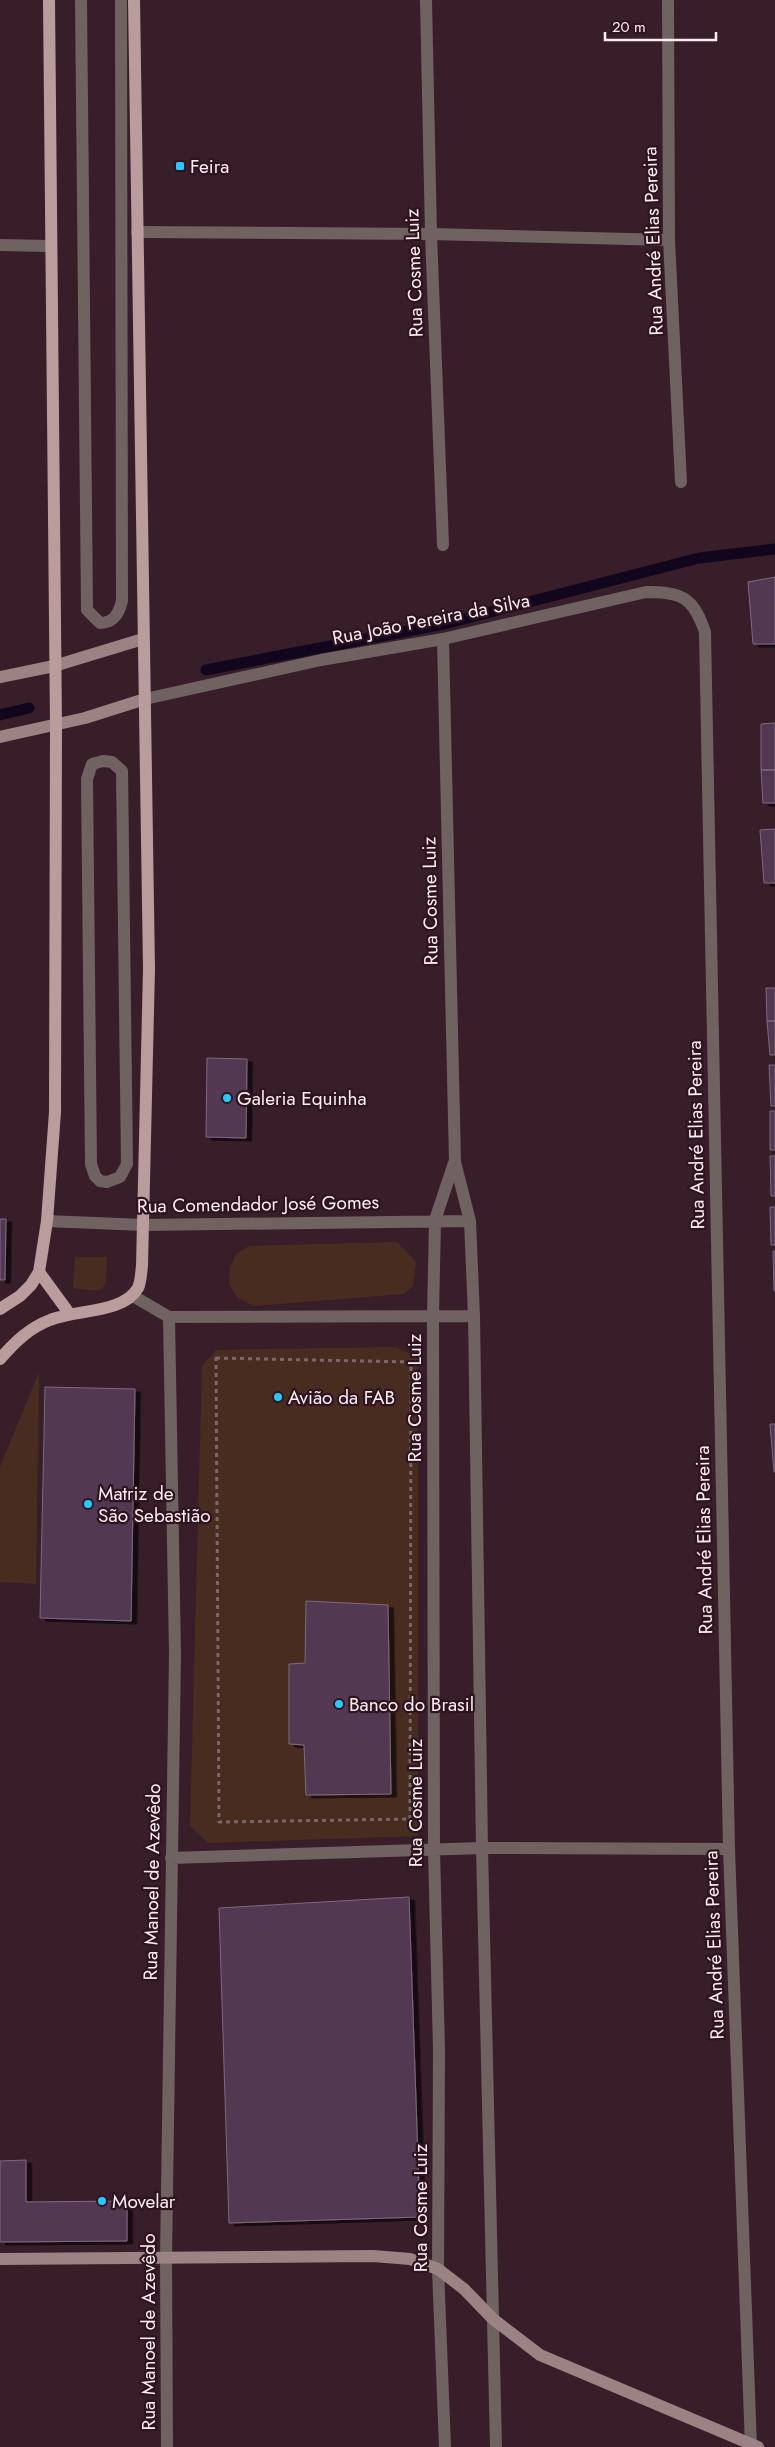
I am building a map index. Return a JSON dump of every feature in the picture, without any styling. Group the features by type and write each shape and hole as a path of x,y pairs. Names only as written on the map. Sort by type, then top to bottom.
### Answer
{"main road":[{"path":"0,1309 20,1296 31,1285 39,1272 47,1220 55,1112 56,726 49,0"},
{"path":"0,1359 24,1334 37,1326 69,1313 106,1308 122,1303 133,1296 139,1287 143,1225 149,969 134,0"},
{"path":"39,1272 69,1313"}],"street":[{"path":"81,0 87,610 100,623 106,623 117,615 122,601 121,0"},
{"name":"Rua Cosme Luiz","path":"426,0 443,545"},
{"name":"Rua André Elias Pereira","path":"668,0 669,240 681,482"},
{"path":"138,232 432,234 669,240"},
{"path":"0,245 51,246"},
{"name":"Rua João Pereira da Silva","path":"145,699 321,660 443,638 646,592 670,592 685,598 698,614 705,632"},
{"name":"Rua André Elias Pereira","path":"705,632 730,1849 753,2446"},
{"name":"Rua Cosme Luiz","path":"443,638 455,1162 470,1221 474,1316 482,1848 496,2447"},
{"path":"0,677 54,666 143,639"},
{"path":"0,737 56,726 145,699"},
{"path":"103,761 112,762 122,771 127,1164 120,1177 107,1182 100,1181 92,1170 87,779 92,764 103,761"},
{"name":"Rua Cosme Luiz","path":"445,2447 438,2269 439,2050 434,1850 432,1317 435,1220 455,1162"},
{"name":"Rua Comendador José Gomes","path":"47,1220 143,1225 470,1221"},
{"path":"133,1296 169,1317 474,1316"},
{"name":"Rua Manoel de Azevêdo","path":"167,2447 166,2258 175,1654 169,1317"},
{"path":"171,1858 482,1848 730,1849"},
{"path":"0,2259 373,2256 410,2259 438,2269 464,2289 493,2319 540,2355 753,2446"}],"path":[{"path":"216,1358 411,1362 410,1819 220,1822 216,1358"}],"shaded area":[{"path":"397,1242 416,1262 413,1286 404,1294 253,1306 237,1297 229,1284 230,1268 236,1254 249,1246"},
{"path":"75,1257 107,1257 106,1277 103,1288 93,1290 73,1288"},
{"path":"395,1347 418,1357 418,1836 208,1843 190,1826 202,1366 216,1350"},
{"path":"39,1372 36,1584 0,1582 0,1467"}],"building":[{"path":"775,577 775,644 753,644 748,582"},
{"path":"775,723 775,770 761,770 761,724"},
{"path":"761,770 775,770 775,803 763,803"},
{"path":"775,829 775,883 764,883 760,830"},
{"path":"766,988 775,988 775,1021 767,1021"},
{"path":"767,1021 775,1021 775,1055 770,1055"},
{"name":"Galeria Equinha","path":"207,1058 247,1059 246,1138 206,1137"},
{"path":"769,1065 775,1065 775,1106 771,1106"},
{"path":"770,1111 775,1111 775,1150 770,1150"},
{"path":"770,1156 775,1156 775,1196 771,1196"},
{"path":"770,1207 775,1207 775,1245 771,1245"},
{"path":"0,1219 6,1219 5,1280 0,1280"},
{"path":"773,1251 775,1251 775,1291 774,1291"},
{"name":"Matriz de São Sebastião","path":"45,1387 135,1389 131,1621 40,1618"},
{"path":"770,1424 775,1424 775,1472 774,1472"},
{"name":"Banco do Brasil","path":"306,1601 388,1605 391,1794 306,1795 304,1745 289,1744 289,1664 305,1663"},
{"path":"409,1897 420,2217 229,2223 219,1908"},
{"name":"Movelar","path":"26,2160 26,2202 127,2201 127,2241 0,2242 0,2161"}],"waterway":[{"path":"206,670 444,624 699,558 775,549"},
{"path":"0,715 29,708"}],"place":[{"name":"Feira","path":"180,166"},
{"name":"Galeria Equinha","path":"227,1098"},
{"name":"Avião da FAB","path":"278,1397"},
{"name":"Matriz de São Sebastião","path":"88,1504"},
{"name":"Banco do Brasil","path":"339,1704"},
{"name":"Movelar","path":"102,2201"}]}
